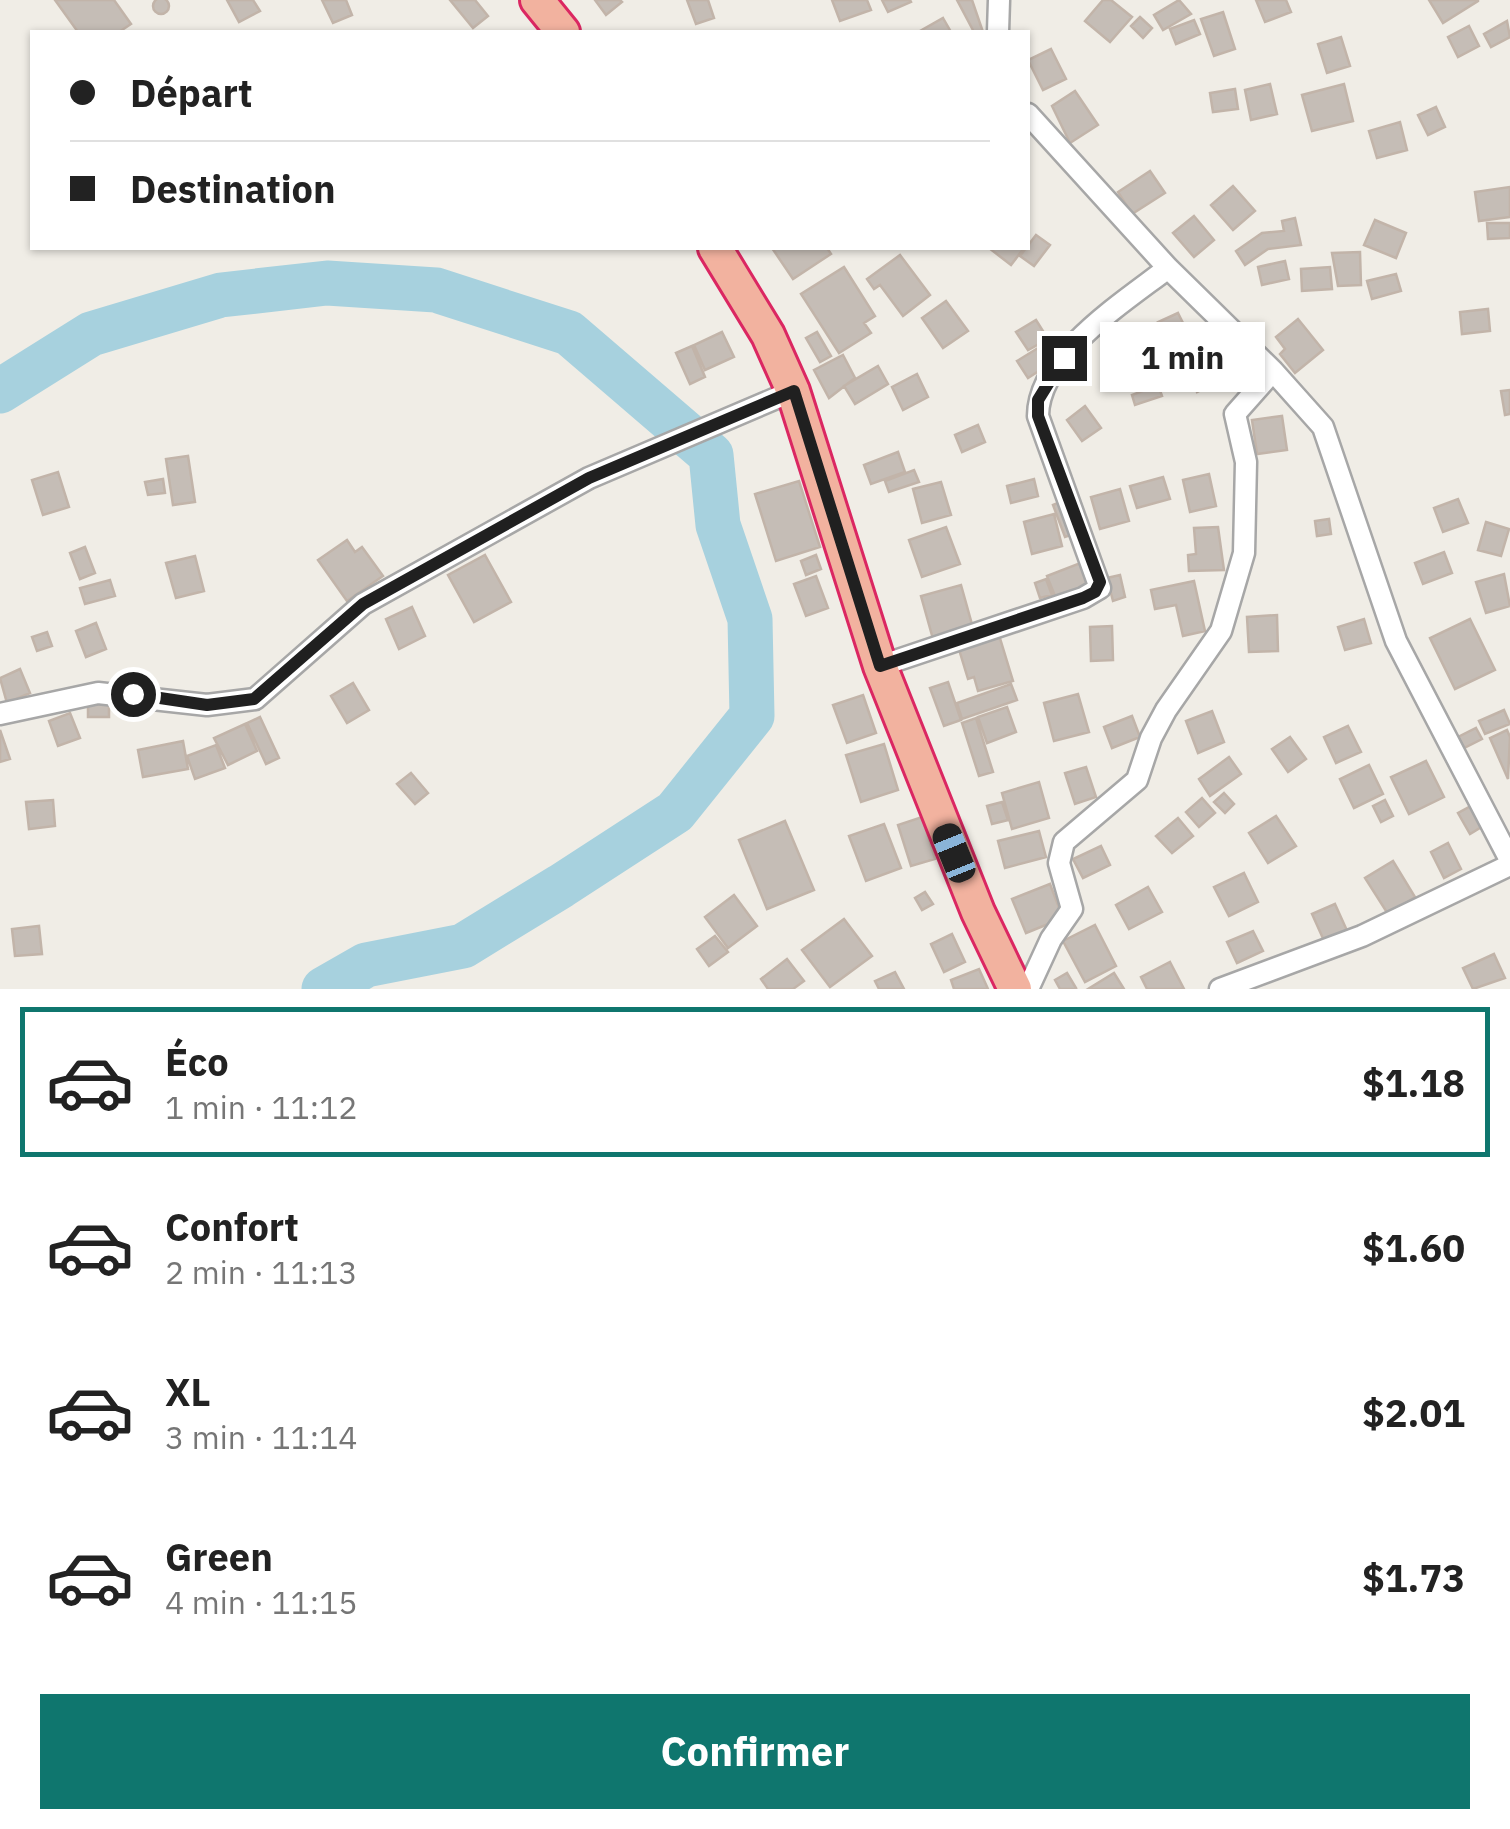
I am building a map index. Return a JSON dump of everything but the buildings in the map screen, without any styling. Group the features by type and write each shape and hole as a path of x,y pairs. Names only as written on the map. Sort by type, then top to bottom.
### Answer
{"highway":[{"path":"538,0 561,30"},
{"path":"716,250 768,335 794,391 880,666 978,912 1015,989"}],"street":[{"path":"995,3 998,30"},
{"path":"1030,116 1168,268 1273,371 1322,427 1396,641 1510,862 1362,936 1220,989"},
{"path":"880,666 1083,598 1100,588 1038,416 1038,400 1080,338 1168,268"},
{"path":"1028,989 1050,939 1072,909 1059,863 1064,842 1138,780 1150,738 1220,631 1244,552 1246,462 1235,414 1273,371"},
{"path":"0,714 98,693 207,705 254,699 363,604 589,478 794,391"}],"waterway":[{"path":"0,391 91,334 221,295 327,283 436,290 569,333 711,455 718,525 750,619 752,716 675,812 561,886 463,946 366,965 324,989"}],"route":[{"path":"133,694 207,705 254,699 363,604 589,478 794,391 880,666 1083,598 1100,588 1100,582 1038,416 1038,400 1064,358"}]}
